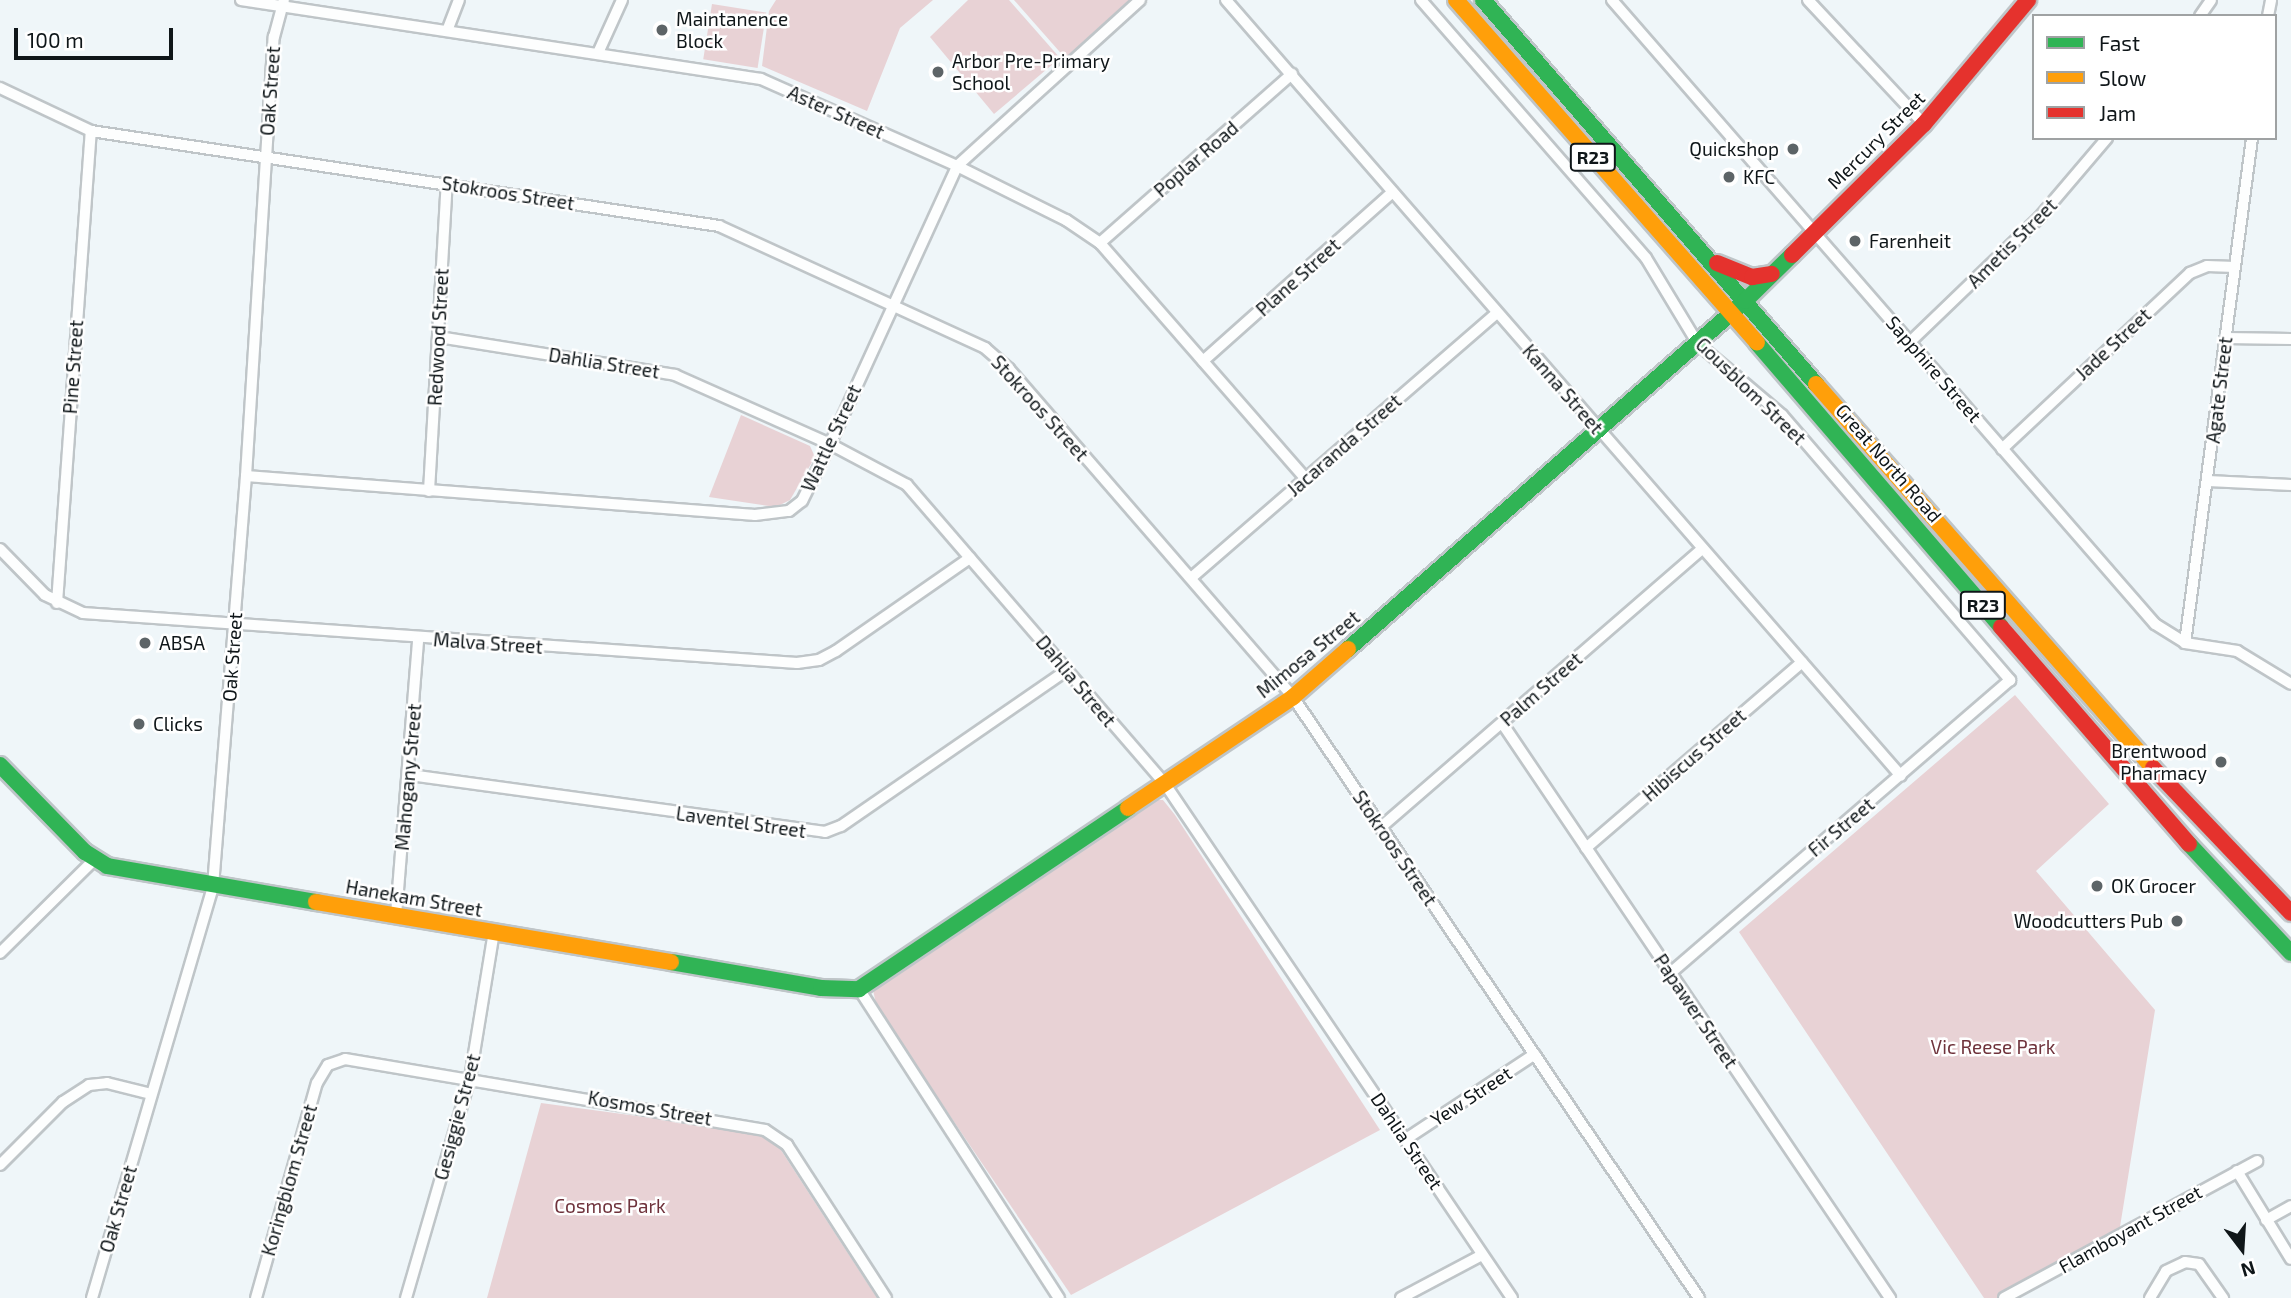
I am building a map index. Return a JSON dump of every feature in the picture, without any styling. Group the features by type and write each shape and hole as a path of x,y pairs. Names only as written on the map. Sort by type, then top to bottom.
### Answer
{"main road":[{"name":"Great North Road","path":"1456,0 1731,314 2154,806 2291,953"},
{"name":"Great North Road","path":"1483,0 2045,647 2223,845 2291,914"},
{"name":"Mercury Street","path":"1745,301 1924,124 2028,0"},
{"path":"1705,256 1737,274 1772,274"},
{"name":"Mimosa Street","path":"859,989 1293,697 1600,432 1745,301"},
{"path":"0,765 94,860"},
{"name":"Hanekam Street","path":"94,860 213,886 839,991 859,989"}],"street":[{"name":"Aster Street","path":"241,0 283,4 761,79 957,166 1066,220 1100,243 1305,478"},
{"path":"447,31 459,0"},
{"path":"598,54 622,0"},
{"name":"Wattle Street","path":"246,476 770,516 797,506 830,444 957,166 1140,0"},
{"name":"Kanna Street","path":"1226,0 1901,776"},
{"name":"Gousblom Street","path":"1421,0 1646,258 1698,344 1782,415 2010,680"},
{"name":"Sapphire Street","path":"1612,0 2155,624 2185,643 2237,651 2291,684"},
{"path":"1808,0 1924,124"},
{"name":"Oak Street","path":"92,1298 213,886 246,476 274,37 283,4"},
{"name":"Poplar Road","path":"1100,243 1292,74"},
{"name":"Stokroos Street","path":"0,88 91,131 719,226 975,342 1003,363 1293,697 1699,1298"},
{"name":"Pine Street","path":"57,603 91,131"},
{"name":"Ametis Street","path":"1911,341 2039,218 2105,140"},
{"name":"Agate Street","path":"2185,643 2252,140"},
{"name":"Redwood Street","path":"429,491 447,183"},
{"name":"Plane Street","path":"1203,361 1393,192"},
{"name":"Jade Street","path":"2003,449 2189,273 2207,266 2235,267"},
{"name":"Jacaranda Street","path":"1191,578 1497,313"},
{"name":"Dahlia Street","path":"439,337 675,375 830,444 907,485 1165,785 1512,1298"},
{"path":"2226,338 2291,339"},
{"path":"2208,481 2291,485"},
{"name":"Malva Street","path":"0,549 57,603 94,615 418,639 812,662 836,651 970,558"},
{"name":"Palm Street","path":"1380,828 1702,549"},
{"name":"Mahogany Street","path":"396,915 410,775 418,639"},
{"name":"Hibiscus Street","path":"1586,848 1802,662"},
{"name":"Laventel Street","path":"410,775 825,832 841,826 1067,670"},
{"name":"Fir Street","path":"1670,973 2010,680"},
{"name":"Papawer Street","path":"1502,723 1890,1298"},
{"path":"0,953 94,860"},
{"name":"Gesiggie Street","path":"406,1298 470,1078 494,932"},
{"path":"859,989 1059,1298"},
{"name":"Yew Street","path":"1406,1139 1535,1054"},
{"name":"Kosmos Street","path":"328,1065 345,1059 470,1078 749,1125 773,1134 787,1145 886,1298"},
{"name":"Koringblom Street","path":"256,1298 317,1083 328,1065"},
{"path":"0,1165 63,1102 89,1085 107,1083 152,1094"},
{"name":"Flamboyant Street","path":"2004,1298 2258,1161"},
{"path":"2237,1171 2291,1259"},
{"path":"2266,1220 2291,1206"},
{"path":"1401,1298 1482,1255"},
{"path":"2150,1298 2171,1266 2193,1262 2204,1269 2223,1298"}],"green space":[{"path":"776,0 933,0 900,28 867,111 762,66 769,11"},
{"path":"968,0 1009,0 1060,58 994,114 930,37"},
{"path":"1014,0 1137,0 1066,59"},
{"path":"712,4 766,13 758,68 703,59"},
{"path":"741,415 810,446 815,457 790,500 776,507 709,497"},
{"name":"Vic Reese Park","path":"2015,695 2109,804 2036,871 2155,1010 2119,1233 2000,1298 1984,1298 1739,932"},
{"path":"1153,800 1163,800 1175,815 1380,1130 1071,1295 877,1008 873,990"},
{"name":"Cosmos Park","path":"541,1103 748,1131 766,1138 779,1147 877,1298 487,1298"}],"traffic: fast":[{"path":"1483,0 1816,384"},
{"path":"1348,649 1745,301 1792,255"},
{"path":"1757,343 2001,627"},
{"path":"0,765 85,852 107,866 316,902"},
{"path":"671,962 821,988 859,989 1128,808"},
{"path":"2189,844 2291,953"}],"traffic: slow":[{"path":"1456,0 1757,343"},
{"path":"1816,384 2153,768"},
{"path":"1128,808 1293,697 1348,649"},
{"path":"316,902 671,962"}],"traffic: jam":[{"path":"1792,255 1924,124 2028,0"},
{"path":"1717,263 1752,277 1772,274"},
{"path":"2001,627 2189,844"},
{"path":"2153,768 2291,913"}],"place":[{"name":"Maintanence Block","path":"662,30"},
{"name":"Arbor Pre-Primary School","path":"938,72"},
{"name":"Quickshop","path":"1793,149"},
{"name":"KFC","path":"1729,177"},
{"name":"Farenheit","path":"1855,241"},
{"name":"ABSA","path":"145,643"},
{"name":"Clicks","path":"139,724"},
{"name":"Brentwood Pharmacy","path":"2221,762"},
{"name":"OK Grocer","path":"2097,886"},
{"name":"Woodcutters Pub","path":"2177,921"}]}
